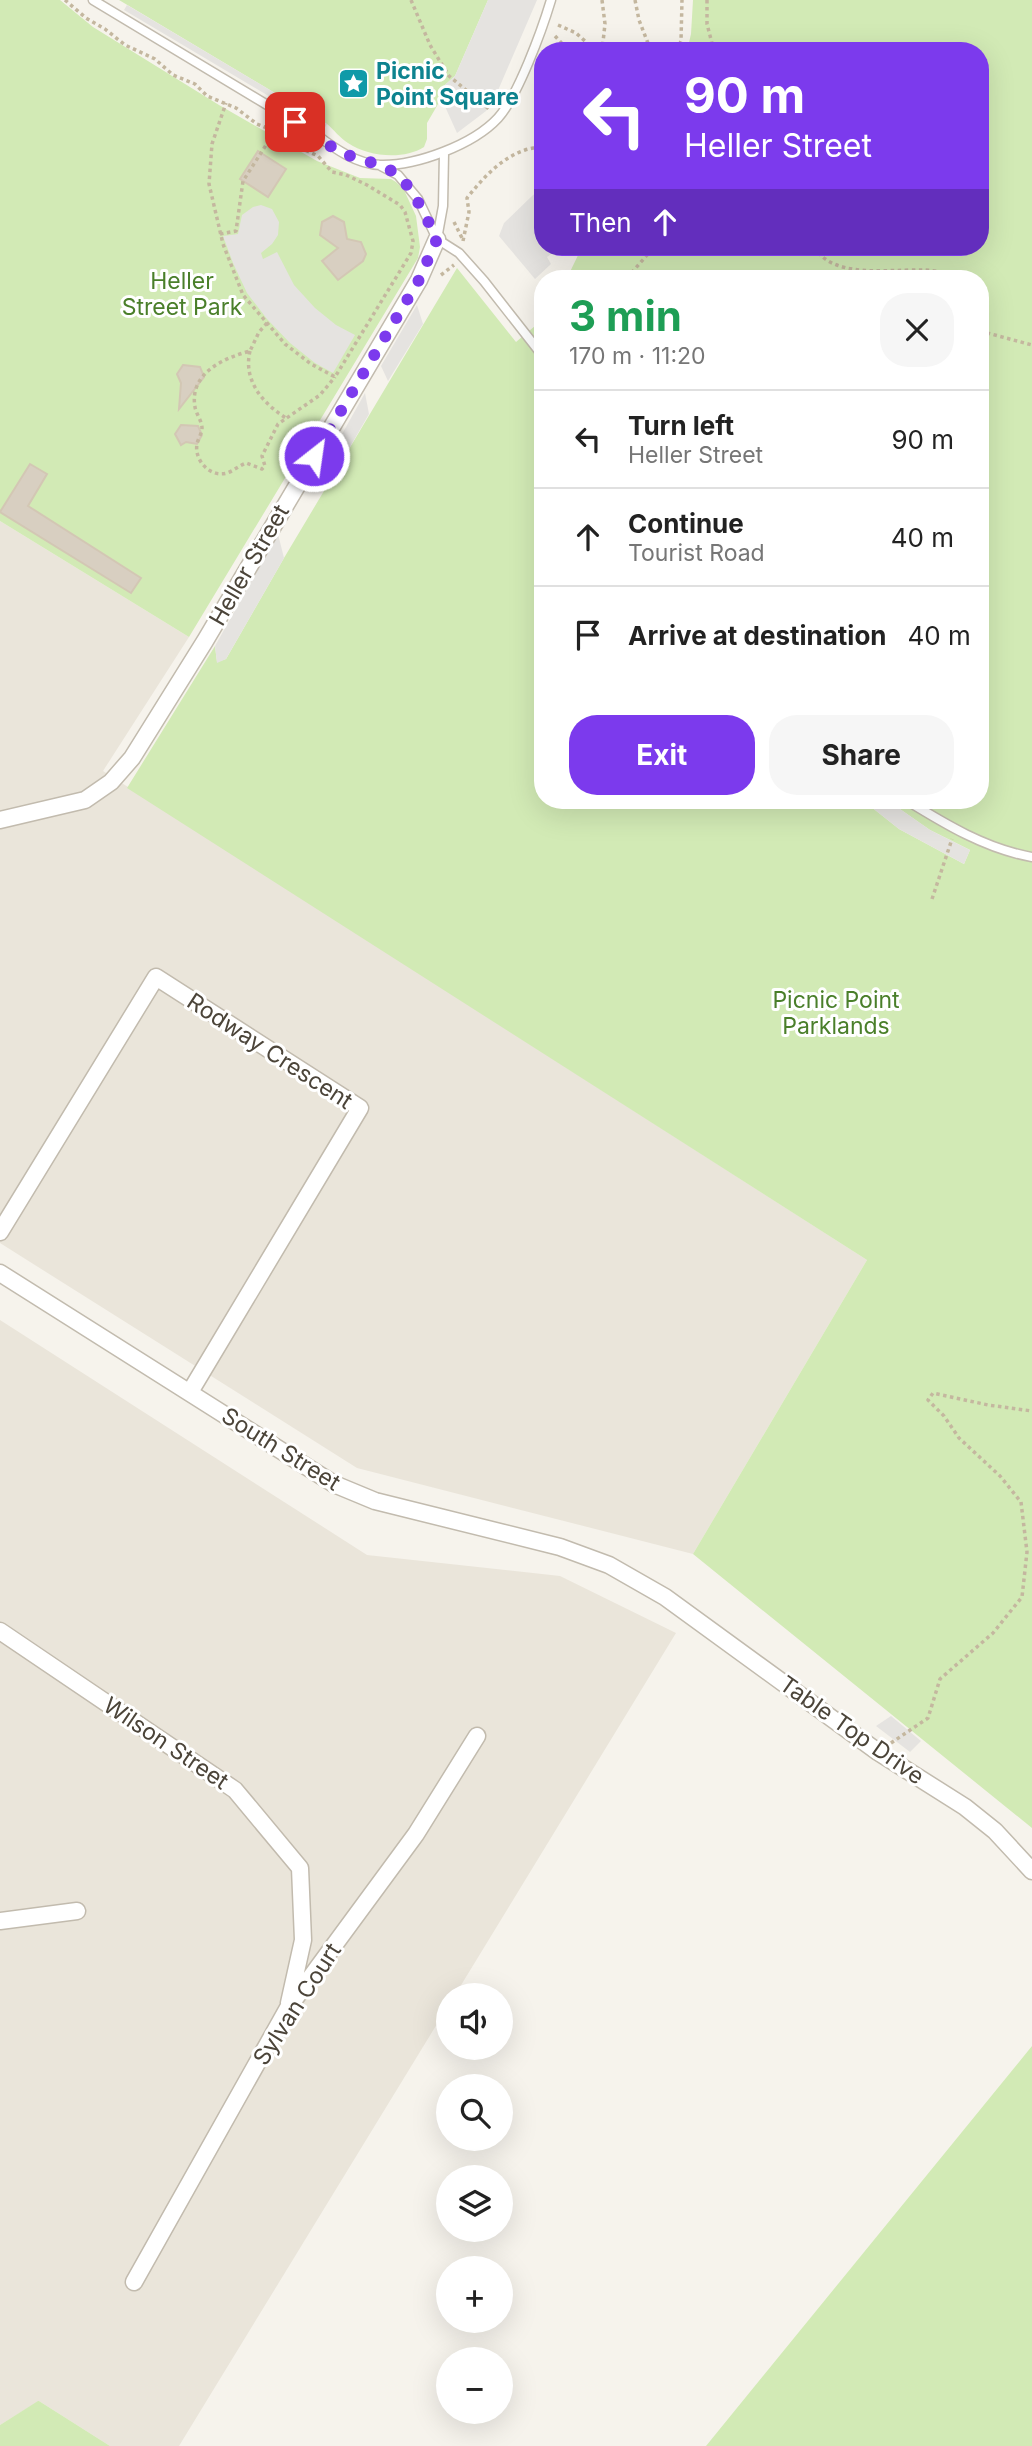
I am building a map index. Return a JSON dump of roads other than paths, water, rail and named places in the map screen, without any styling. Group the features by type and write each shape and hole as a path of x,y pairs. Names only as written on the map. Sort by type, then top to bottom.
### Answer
{"street":[{"name":"Heller Street","path":"0,820 85,800 111,782 132,758 205,641 419,280 437,239"},
{"name":"Rodway Crescent","path":"0,1232 156,977 360,1108 190,1392"},
{"name":"South Street","path":"0,1273 334,1484 375,1501 560,1547 609,1564 665,1597"},
{"name":"Table Top Drive","path":"665,1597 878,1752 965,1807 995,1831 1032,1871"},
{"name":"Wilson Street","path":"0,1631 235,1790 300,1868 303,1940 288,2008"},
{"name":"Sylvan Court","path":"134,2283 288,2008 416,1834 477,1736"},
{"path":"0,1922 77,1911"}],"lane":[{"path":"93,0 317,135 337,150 398,175 418,200 437,239 459,253 534,345"},
{"path":"536,42 551,0"},
{"path":"379,165 444,153 477,136 499,117 534,47"},
{"name":"Heller Street","path":"437,239 443,206 444,153"},
{"path":"921,809 956,831 1032,857"}],"place":[{"name":"Picnic Point Square","path":"353,84"}],"park label":[{"name":"Heller Street Park","path":"182,294"},
{"name":"Picnic Point Parklands","path":"836,1013"}]}
